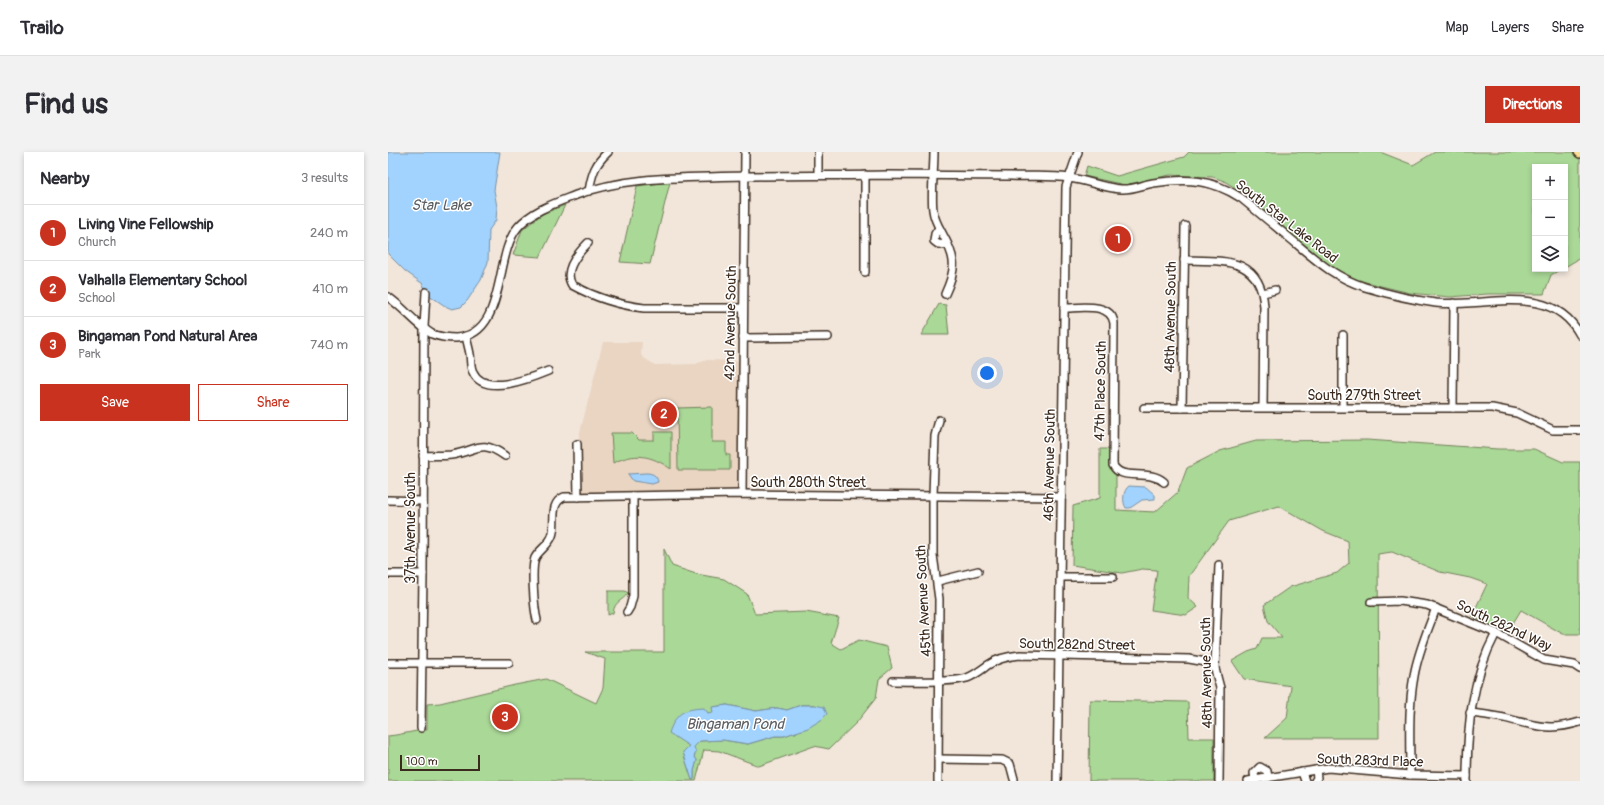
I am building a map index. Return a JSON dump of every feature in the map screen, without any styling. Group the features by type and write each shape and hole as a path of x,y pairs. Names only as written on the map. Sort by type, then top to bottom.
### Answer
{"street":[{"path":"589,190 591,174 608,152"},
{"name":"42nd Avenue South","path":"742,494 742,338 745,152"},
{"path":"818,152 818,175"},
{"path":"934,152 933,210 939,228 952,253 953,268 950,283 945,294"},
{"name":"46th Avenue South","path":"1057,781 1066,187 1068,177 1078,152"},
{"name":"South Star Lake Road","path":"466,336 482,324 493,306 508,248 518,228 534,214 544,209 589,190 623,182 648,179 818,175 1068,177 1102,186 1125,190 1153,183 1206,182 1219,186 1241,198 1333,274 1349,282 1366,288 1437,303 1516,300 1544,304 1557,310 1567,318 1580,335"},
{"path":"864,272 865,175"},
{"name":"48th Avenue South","path":"1182,408 1185,226"},
{"path":"939,228 934,234 934,241 938,244 948,245"},
{"path":"588,243 582,249 569,272 569,281 572,285 586,293 629,306 644,308 743,308"},
{"path":"1184,260 1231,262 1244,267 1254,275 1259,284 1262,293 1264,323 1263,407"},
{"path":"1262,293 1275,290"},
{"name":"37th Avenue South","path":"420,728 423,574 422,501 424,327 426,292"},
{"path":"388,297 433,334 442,337 457,338 466,336 472,370 476,377 484,382 493,384 512,384 548,371"},
{"path":"1454,303 1454,408"},
{"name":"47th Place South","path":"1064,308 1104,309 1113,318 1112,462 1115,470 1121,474 1152,475 1164,482"},
{"path":"1343,335 1343,407"},
{"path":"742,338 828,337"},
{"name":"South 279th Street","path":"1144,408 1492,408 1517,413 1553,430 1580,430"},
{"name":"45th Avenue South","path":"938,781 938,581 934,555 933,495 936,436 939,420"},
{"path":"577,444 578,497"},
{"path":"423,456 451,455 485,447 493,448 505,456"},
{"name":"South 280th Street","path":"537,620 534,609 534,565 538,554 552,537 554,530 554,510 557,503 564,497 742,494 1062,497"},
{"path":"627,612 633,596 633,496"},
{"path":"388,500 422,501"},
{"name":"48th Avenue South","path":"1219,565 1215,669 1220,688 1219,781"},
{"path":"938,581 978,571"},
{"path":"388,574 423,574"},
{"path":"1061,578 1113,577"},
{"name":"South 282nd Way","path":"1371,602 1417,602 1436,608 1496,633 1544,660 1574,664 1580,669"},
{"path":"1410,775 1411,697 1414,677 1421,649 1436,608"},
{"path":"1468,778 1470,713 1478,674 1496,633"},
{"name":"South 282nd Street","path":"893,681 966,678 1004,657 1020,655 1194,659 1206,662 1215,669"},
{"path":"388,663 509,663"},
{"path":"1470,713 1503,718 1541,727 1560,727 1580,722"},
{"path":"938,759 1002,760 1010,764 1014,779"},
{"path":"1251,780 1254,773 1260,768 1267,771 1268,778"},
{"name":"South 283rd Place","path":"1251,780 1316,770 1346,769 1372,773 1468,778"},
{"path":"1315,781 1317,778 1316,770"},
{"path":"1302,772 1305,781"}],"shaded area":[{"path":"603,342 642,342 641,355 655,365 695,364 707,360 742,361 742,494 578,497 577,444"}],"green space":[{"path":"1189,152 1380,152 1413,165 1435,152 1580,152 1580,258 1568,265 1568,164 1532,164 1532,272 1556,272 1551,275 1544,294 1487,294 1450,297 1410,293 1354,279 1335,269 1308,249 1247,195 1224,181 1213,177 1170,175 1125,185 1084,176 1087,166 1117,176 1184,157"},
{"path":"670,182 650,264 620,262 637,186"},
{"path":"565,205 540,257 513,255 522,230 542,214"},
{"path":"939,304 946,305 949,335 921,335"},
{"path":"712,407 712,442 726,442 726,455 730,455 730,470 678,470 677,408"},
{"path":"654,432 671,432 671,469 650,458 636,456 613,463 611,433 632,433 639,440 654,440"},
{"path":"1367,440 1498,449 1534,449 1563,462 1580,462 1580,634 1563,634 1521,610 1507,633 1472,616 1487,584 1470,578 1440,572 1392,552 1378,554 1379,738 1265,738 1287,718 1291,686 1244,679 1232,661 1257,649 1262,638 1282,638 1268,621 1264,605 1290,587 1337,573 1349,563 1348,541 1323,531 1279,506 1229,521 1189,576 1188,598 1198,607 1186,615 1151,610 1157,570 1142,569 1122,573 1072,565 1073,506 1100,498 1100,449 1110,449 1110,466 1116,475 1116,510 1155,512 1178,492 1187,468 1220,451 1256,441"},
{"path":"664,549 672,566 696,574 724,579 747,594 755,614 806,612 839,618 831,643 841,649 859,640 887,647 892,668 879,679 876,698 857,722 829,749 814,746 759,766 719,751 704,750 696,781 388,781 388,736 427,729 427,704 440,703 546,679 596,703 603,688 605,659 585,652 664,652","holes":["727,705 756,711 777,708 787,710 801,705 815,705 796,733 784,736 775,736 748,744 723,740 700,741 693,747 694,756 697,760 694,771 694,779 692,780 683,752 689,746 708,713 713,713 713,707"]},
{"path":"608,591 625,591 628,593 617,603 613,613 608,615"},
{"path":"1090,700 1188,702 1189,738 1214,738 1214,781 1089,781"}],"water":[{"name":"Star Lake","path":"388,152 500,152 494,190 497,207 496,220 489,230 488,262 481,280 467,301 461,307 452,309 429,295 423,284 405,271 388,254"},
{"path":"646,473 654,475 658,482 652,484 633,481 628,474"},
{"path":"1129,486 1146,487 1155,495 1155,499 1142,500 1130,508 1126,508 1124,496 1125,490"},
{"name":"Bingaman Pond","path":"727,705 756,711 777,708 787,710 801,705 815,705 824,707 827,714 821,720 808,728 784,736 775,736 748,744 723,740 700,741 694,747 696,753 694,756 697,760 694,771 694,779 692,780 683,752 689,746 669,733 674,721 681,713 686,711 704,708 708,713 713,713 712,707"}],"place":[{"name":"Living Vine Fellowship","path":"1118,239"},
{"name":"Valhalla Elementary School","path":"664,414"},
{"name":"Bingaman Pond Natural Area","path":"505,717"}]}
